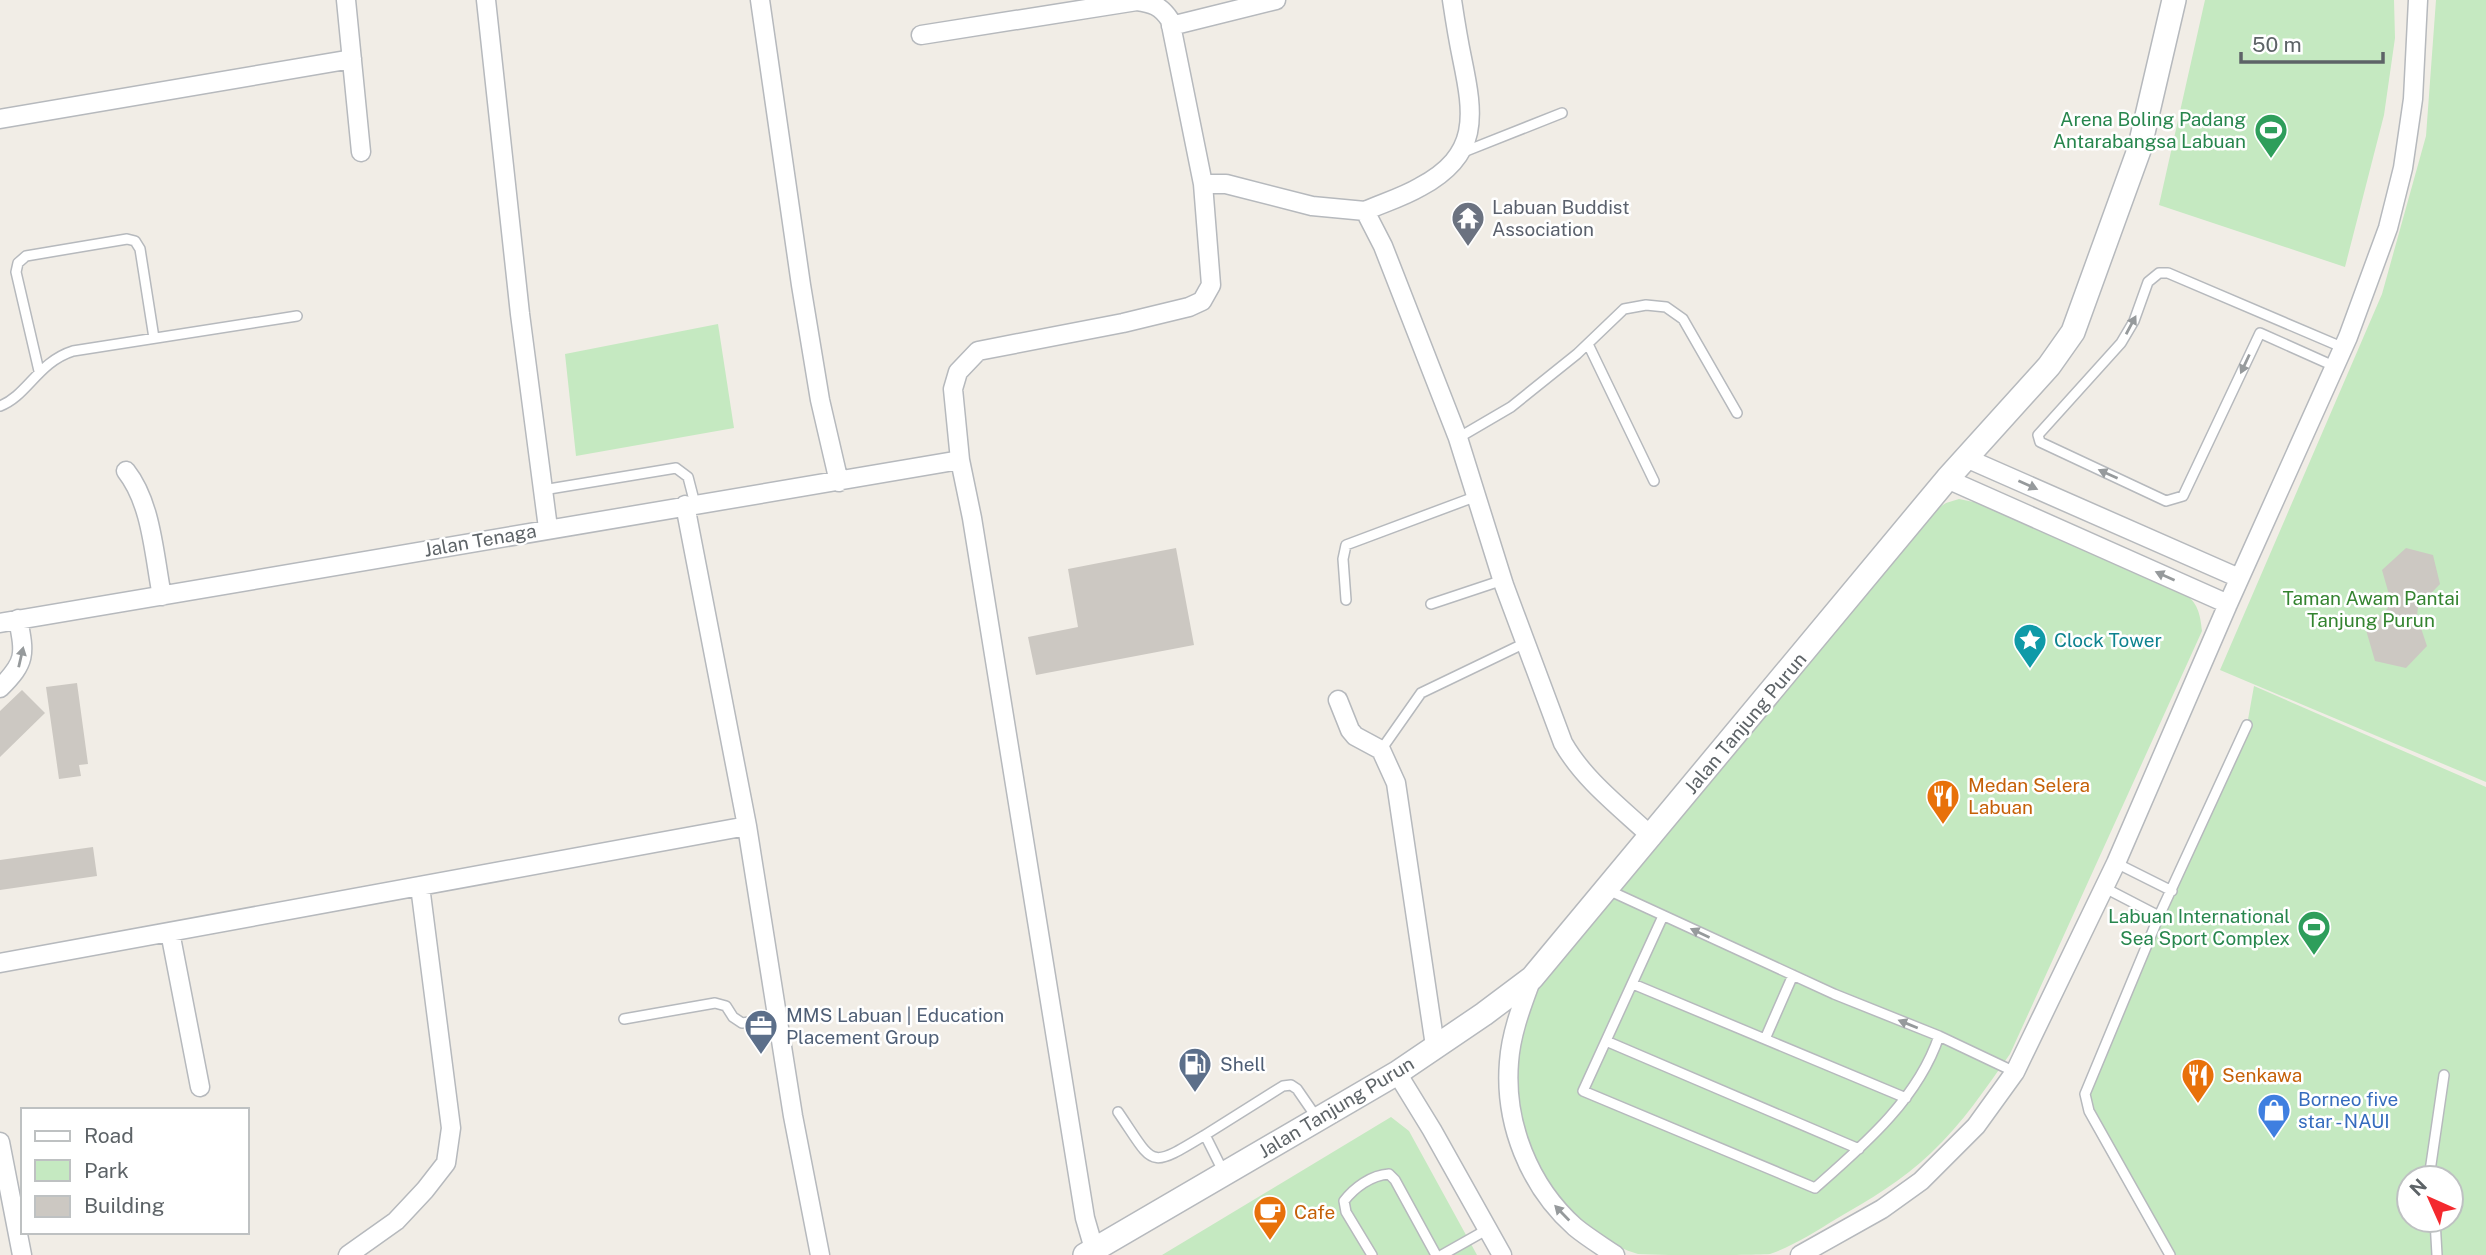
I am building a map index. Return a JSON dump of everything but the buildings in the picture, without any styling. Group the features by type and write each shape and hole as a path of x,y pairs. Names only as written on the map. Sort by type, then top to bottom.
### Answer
{"street":[{"path":"345,0 360,152"},
{"path":"486,0 520,314 548,528"},
{"path":"760,0 801,285 820,400 839,482"},
{"path":"1171,26 1216,8 1276,0"},
{"path":"1203,184 1226,184 1312,206 1366,211 1421,187 1448,167 1460,153 1468,136 1472,116 1452,0"},
{"name":"Jalan Tanjung Purun","path":"1090,1252 1397,1073 1532,978 1947,479 2049,366 2073,331 2139,150 2174,0"},
{"path":"1800,1255 1882,1209 1921,1181 1976,1126 2015,1072 2116,863 2239,578 2344,348 2388,228 2403,168 2413,99 2418,0"},
{"path":"921,35 1137,1 1152,3 1164,10 1171,26 1203,184 1211,285 1202,301 1189,307 1111,326 978,351 958,372 953,389 961,460 1090,1252"},
{"path":"0,119 352,59"},
{"path":"1366,211 1383,246 1458,438 1503,580 1563,743 1573,761 1588,777 1651,836"},
{"path":"1966,458 2239,578"},
{"name":"Jalan Tenaga","path":"0,623 961,460"},
{"path":"126,471 141,498 162,596"},
{"path":"1947,479 2228,604"},
{"path":"690,505 747,826 793,1116 820,1255"},
{"path":"0,688 16,673 22,662 24,652 18,620"},
{"path":"1338,700 1350,730 1355,736 1381,750 1396,783 1435,1046"},
{"path":"0,963 747,826"},
{"path":"348,1255 396,1221 446,1163 450,1128 420,886"},
{"path":"170,932 200,1087"},
{"path":"1532,978 1518,1015 1509,1061 1511,1114 1528,1167 1553,1204 1576,1227 1615,1255"},
{"path":"1397,1073 1502,1255"},
{"path":"0,1142 22,1255"}],"lane":[{"path":"1460,153 1562,113"},
{"path":"39,371 16,272 18,263 26,256 127,239 135,241 140,249 154,338"},
{"path":"2269,316 2183,496 2166,500 2040,442 2038,435 2120,343 2134,321 2148,282 2159,273 2168,273 2269,316 2344,348"},
{"path":"1458,438 1511,407 1588,344 1624,309 1646,305 1665,307 1683,319 1737,413"},
{"path":"0,407 18,394 39,371 63,354 297,316"},
{"path":"2260,333 2336,367"},
{"path":"1588,344 1654,481"},
{"path":"543,491 676,468 688,477 690,505"},
{"path":"1346,600 1343,559 1346,545 1476,496"},
{"path":"1430,604 1503,580"},
{"path":"1381,750 1426,689 1525,643"},
{"path":"2170,1255 2090,1111 2085,1094 2160,916 2247,725"},
{"path":"2116,863 2172,891"},
{"path":"2103,887 2160,916"},
{"path":"1605,889 2015,1072"},
{"path":"1663,916 1583,1091 1815,1188 1859,1149 1906,1098 1930,1061 1939,1036"},
{"path":"1765,1039 1793,975"},
{"path":"1633,984 1906,1098"},
{"path":"624,1019 715,1003 726,1006 733,1017 742,1023 778,1018"},
{"path":"1606,1041 1859,1149"},
{"path":"2431,1164 2444,1075"},
{"path":"1118,1112 1148,1156 1158,1160 1171,1156 1283,1086 1291,1084 1297,1089 1317,1119"},
{"path":"1205,1135 1225,1174"},
{"path":"1372,1255 1346,1212 1344,1201 1352,1191 1379,1175 1389,1174 1395,1180 1436,1255"},
{"path":"1441,1255 1488,1229"},
{"path":"2436,1234 2437,1255"}],"green space":[{"name":"Arena Boling Padang Antarabangsa Labuan","path":"2205,0 2394,0 2395,38 2384,115 2345,267 2159,205"},
{"name":"Taman Awam Pantai Tanjung Purun","path":"2436,0 2486,0 2486,782 2220,670 2382,294 2426,136"},
{"path":"718,324 734,428 576,456 565,354"},
{"path":"1959,499 1993,506 2183,592 2197,609 2202,631 2010,1054 1963,1118 1920,1163 1873,1197 1787,1247 1770,1254 1652,1255 1638,1254 1611,1243 1586,1225 1565,1204 1546,1178 1522,1121 1516,1091 1516,1062 1525,1020 1540,981 1935,510"},
{"name":"Labuan International Sea Sport Complex","path":"2254,686 2486,787 2486,1255 2168,1255 2089,1111 2092,1075 2247,725"},
{"path":"1391,1117 1409,1131 1477,1255 1162,1255"}],"place":[{"name":"Arena Boling Padang Antarabangsa Labuan","path":"2271,160"},
{"name":"Labuan Buddist Association","path":"1468,248"},
{"name":"Clock Tower","path":"2030,670"},
{"name":"Medan Selera Labuan","path":"1943,826"},
{"name":"Labuan International Sea Sport Complex","path":"2314,957"},
{"name":"MMS Labuan | Education Placement Group","path":"761,1056"},
{"name":"Shell","path":"1195,1094"},
{"name":"Senkawa","path":"2198,1105"},
{"name":"Borneo five star - NAUI","path":"2274,1140"},
{"name":"Cafe","path":"1270,1242"}]}
